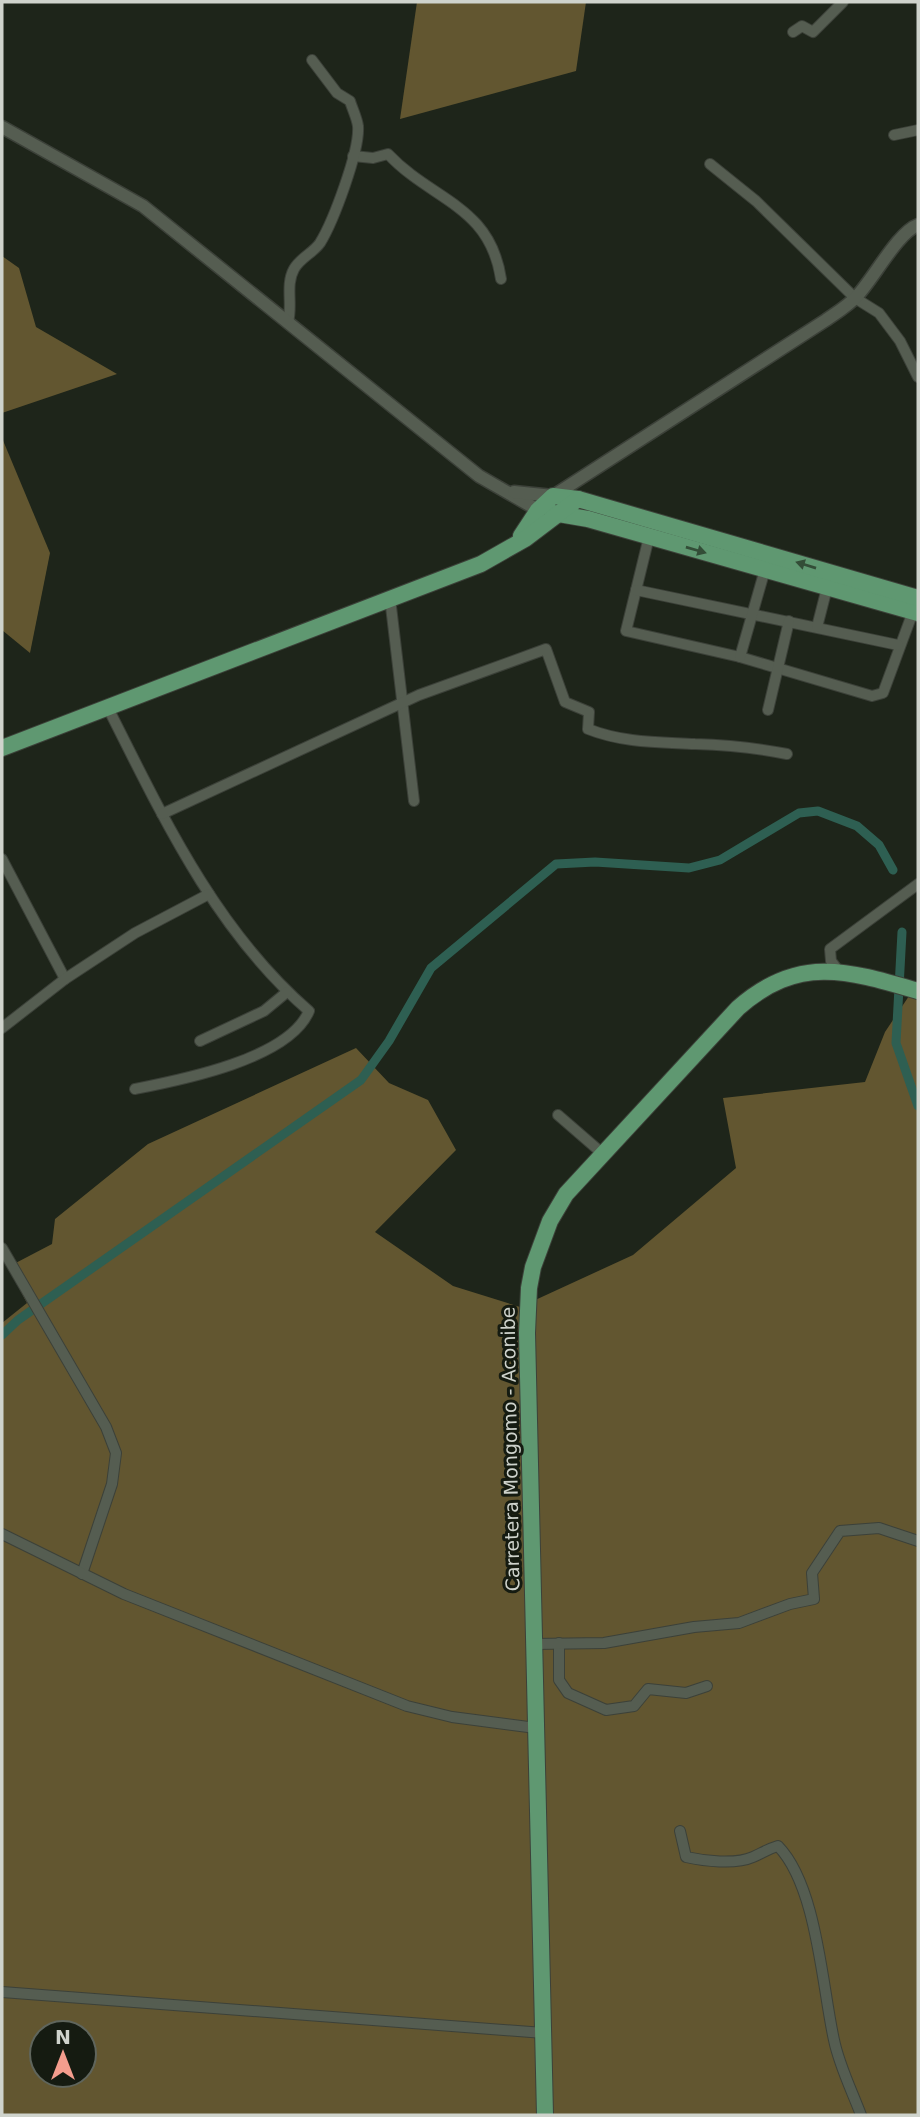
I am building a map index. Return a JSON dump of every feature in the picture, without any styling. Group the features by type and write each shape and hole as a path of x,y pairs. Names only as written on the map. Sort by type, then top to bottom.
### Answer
{"main road":[{"path":"510,548 538,510 553,496 578,499 767,562 917,605"},
{"path":"2,748 481,564 510,548 578,499"},
{"path":"538,510 588,519 649,537 767,562"},
{"name":"Carretera Mongomo - Aconibe","path":"545,2115 528,1408 529,1288 540,1246 550,1221 566,1195 738,1008 766,985 804,972 841,974 917,990"}],"street":[{"path":"793,32 802,26 813,32 843,2"},
{"path":"288,322 292,307 290,277 299,261 317,247 329,229 353,156 358,127 350,101 337,93 312,60"},
{"path":"2,127 143,206 478,476 538,510"},
{"path":"894,135 918,130"},
{"path":"353,156 373,158 387,154 404,172 458,205 476,221 489,239 498,256 501,279"},
{"path":"710,164 756,201 855,298 879,313 900,341 918,377"},
{"path":"506,491 553,496 855,298 882,267 897,242 918,225"},
{"path":"578,499 599,466"},
{"path":"649,537 626,631 740,657 872,696 883,693 898,645 917,605"},
{"path":"740,657 767,562"},
{"path":"817,627 829,580"},
{"path":"636,590 898,645"},
{"path":"390,598 414,801"},
{"path":"768,710 789,621"},
{"path":"162,814 403,702 546,649 565,702 589,712 588,729 603,735 650,743 751,747 788,754"},
{"path":"107,706 162,814 209,894 287,992 309,1011 305,1020 290,1034 240,1063 201,1076 135,1089"},
{"path":"2,859 65,979"},
{"path":"841,974 831,961 830,949 918,884"},
{"path":"2,1028 65,979 135,933 209,894"},
{"path":"200,1041 264,1011 287,992"},
{"path":"558,1115 603,1154"},
{"path":"2,1248 106,1427 116,1453 112,1484 82,1574"},
{"path":"534,1644 604,1643 694,1627 739,1623 790,1604 814,1600 812,1573 840,1531 879,1528 918,1541"},
{"path":"2,1534 124,1594 407,1706 452,1717 537,1728"},
{"path":"559,1643 559,1680 562,1688 598,1709 634,1706 648,1689 686,1693 707,1686"},
{"path":"680,1831 686,1857 702,1861 736,1859 752,1857 778,1846 791,1859 812,1924 834,2041 861,2115"},
{"path":"2,1992 544,2033"}],"shaded area":[{"path":"417,2 586,2 576,71 400,119"},
{"path":"2,256 19,268 36,327 117,374 2,413"},
{"path":"2,438 50,553 30,653 2,630"},
{"path":"911,993 918,995 918,2115 2,2115 2,1323 27,1303 8,1267 52,1244 55,1219 148,1144 356,1048 389,1083 428,1100 456,1150 375,1232 453,1286 520,1307 633,1255 736,1168 723,1098 865,1082 885,1032"}],"waterway":[{"path":"2,1335 18,1320 361,1080 389,1041 431,968 556,864 595,862 689,868 720,860 799,813 818,811 857,826 879,845 893,870"},
{"path":"902,932 896,1043 918,1106"}]}
